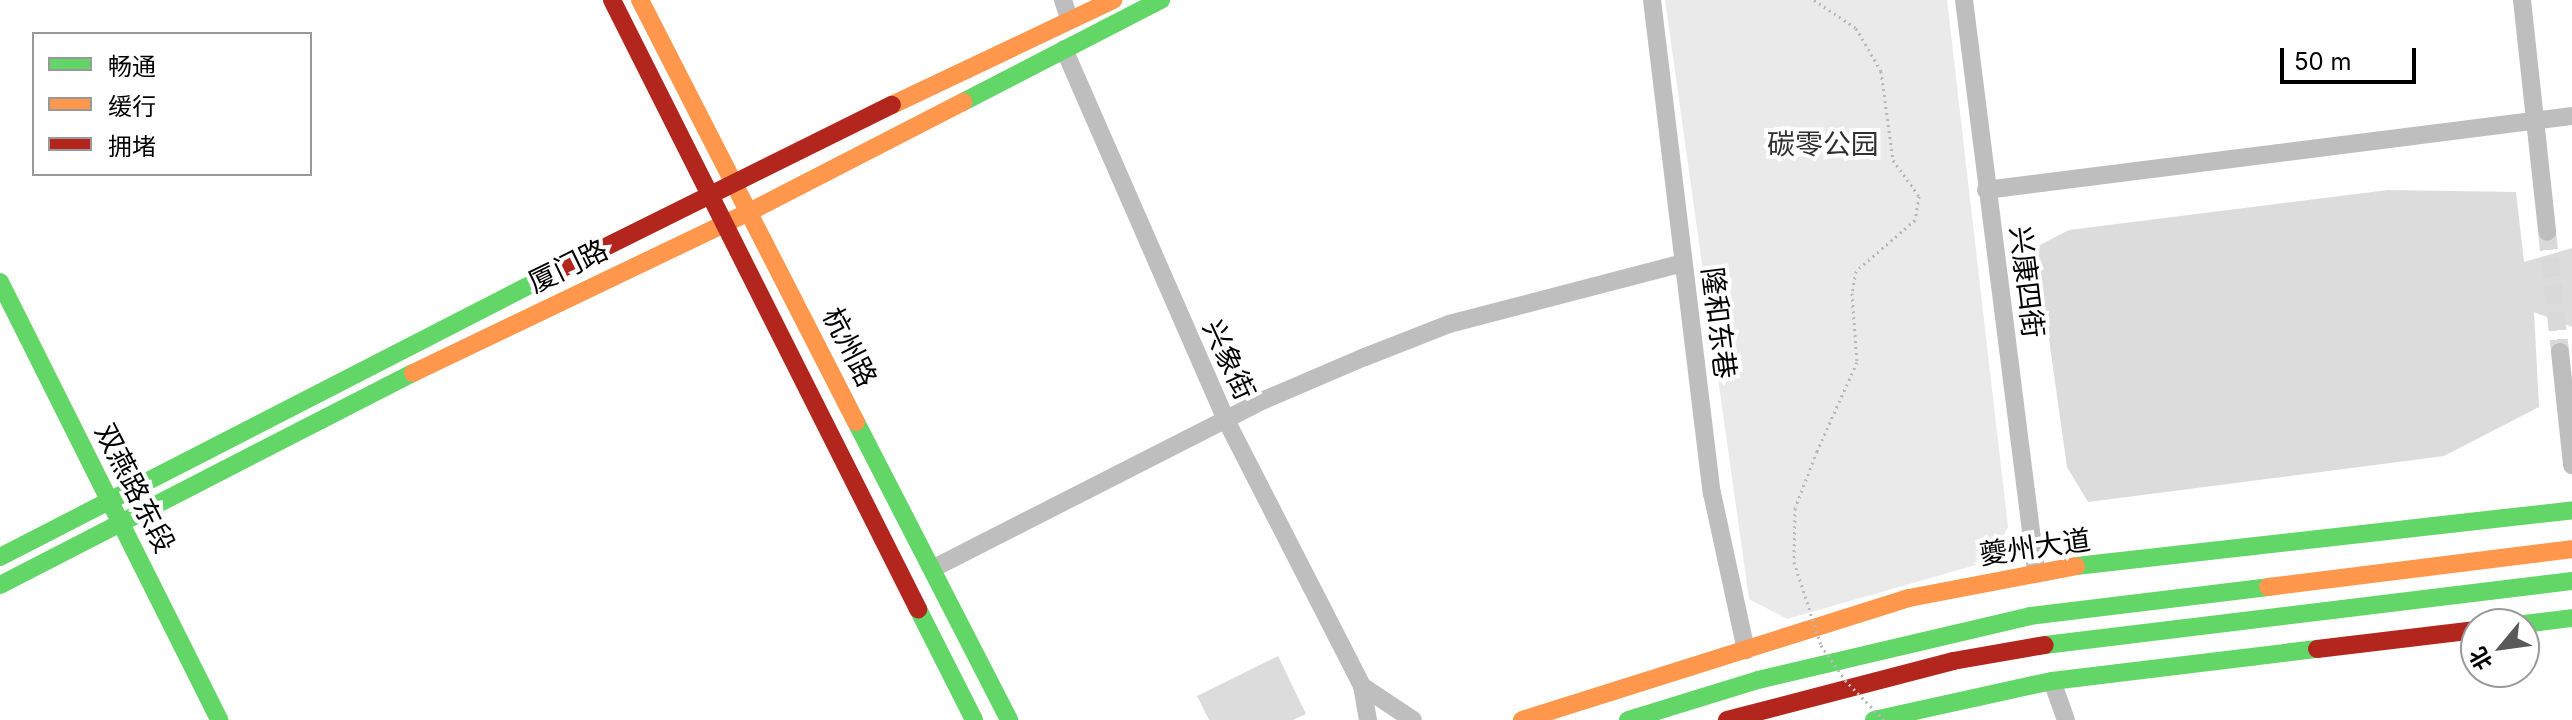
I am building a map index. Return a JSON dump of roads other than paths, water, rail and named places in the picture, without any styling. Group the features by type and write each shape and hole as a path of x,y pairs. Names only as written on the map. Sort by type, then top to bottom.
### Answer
{"main road":[{"name":"杭州路","path":"612,0 974,720"},
{"name":"杭州路","path":"640,0 1009,720"},
{"name":"厦门路","path":"0,557 709,193 1113,0"},
{"name":"厦门路","path":"0,585 723,220 749,212 1161,0"},
{"name":"双燕路东段","path":"0,282 219,720"},
{"name":"夔州大道","path":"1522,720 1909,598 2036,571 2572,510"},
{"path":"1628,720 1758,680 2030,616 2572,549"},
{"path":"1727,720 1953,661 2088,637 2572,581"},
{"path":"2540,622 2572,618"},
{"path":"1874,720 2052,681 2460,632"}],"street":[{"path":"1063,0 1069,19"},
{"name":"隆和东巷","path":"1652,0 1712,493 1746,650"},
{"name":"兴康四街","path":"1964,0 2036,571"},
{"path":"2522,0 2547,232"},
{"name":"兴象街","path":"1064,49 1226,420 1362,686 1368,720"},
{"path":"1986,190 2572,116"},
{"path":"932,569 1226,420 1449,324 1683,263"},
{"path":"2560,352 2572,465"},
{"path":"2052,681 2066,720"},
{"name":"兴象街","path":"1362,686 1413,720"}],"tunnel":[{"path":"2547,232 2560,352"}],"park label":[{"name":"碳零公园","path":"1823,144"}]}
